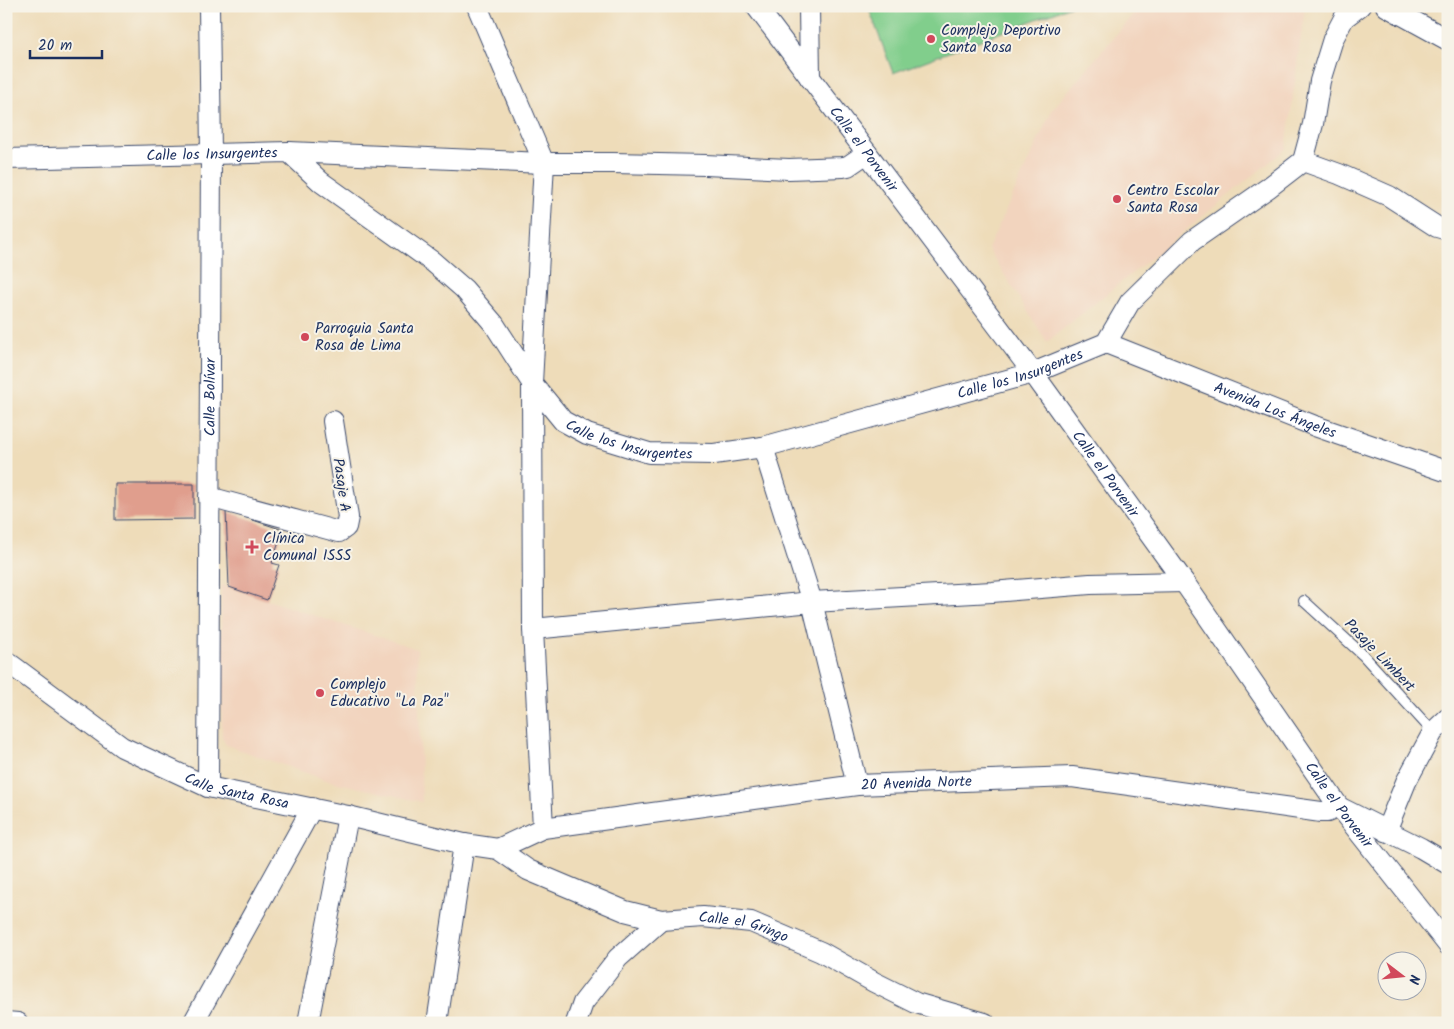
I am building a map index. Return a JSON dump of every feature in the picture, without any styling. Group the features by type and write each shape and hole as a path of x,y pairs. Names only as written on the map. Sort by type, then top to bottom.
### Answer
{"street":[{"name":"Calle Bolívar","path":"208,787 209,6"},
{"path":"477,6 544,163 532,383 534,629 542,828"},
{"name":"Calle el Porvenir","path":"756,6 1033,373 1184,582 1339,807 1448,945"},
{"path":"809,6 810,78"},
{"path":"1106,342 1130,302 1192,241 1303,161 1314,124 1320,81 1333,39 1344,18 1360,6"},
{"path":"1386,6 1448,40"},
{"name":"Calle los Insurgentes","path":"6,159 289,152 321,182 433,262 464,289 494,324 532,383 563,422 587,434 649,453 714,454 763,447 1033,373 1106,342"},
{"path":"289,152 544,163 789,169 848,166 867,153"},
{"path":"1303,161 1389,196 1437,227 1448,230"},
{"name":"Avenida Los Ángeles","path":"1106,342 1315,426 1448,472"},
{"name":"Pasaje A","path":"209,497 339,532 346,527 348,517 333,421"},
{"path":"763,447 812,602 857,785"},
{"path":"534,629 812,602 992,592 1090,584 1184,582"},
{"name":"Calle Santa Rosa","path":"6,662 122,746 208,787 348,816 464,844 498,849"},
{"path":"1386,831 1406,782 1433,732 1448,718"},
{"name":"20 Avenida Norte","path":"498,849 542,828 857,785 1072,777 1321,812 1327,812 1339,807"},
{"path":"1339,807 1448,864"},
{"path":"193,1023 312,808"},
{"path":"308,1023 348,816"},
{"path":"437,1023 464,844"},
{"name":"Calle el Gringo","path":"498,849 528,870 625,911 661,920 703,917 751,922 821,952 874,982 916,1002 985,1023"},
{"path":"576,1023 583,1003 618,958 661,920"},
{"path":"6,1022 18,1023"}],"lane":[{"name":"Pasaje Limbert","path":"1304,601 1363,655 1433,732"}],"shaded area":[{"name":"Centro Escolar Santa Rosa","path":"1140,6 1305,6 1286,149 1047,342 988,249 1052,110"},
{"name":"Complejo Educativo \"La Paz\"","path":"221,585 417,649 422,802 329,781 226,745 222,737"}],"green space":[{"name":"Complejo Deportivo Santa Rosa","path":"868,6 1071,6 893,73"}],"building":[{"path":"115,484 194,484 194,519 115,520"},
{"name":"Clínica Comunal ISSS","path":"226,511 283,530 272,563 279,565 267,600 229,587"}],"place":[{"name":"Complejo Deportivo Santa Rosa","path":"931,39"},
{"name":"Centro Escolar Santa Rosa","path":"1117,199"},
{"name":"Parroquia Santa Rosa de Lima","path":"305,337"},
{"name":"Clínica Comunal ISSS","path":"252,547"},
{"name":"Complejo Educativo \"La Paz\"","path":"320,693"}]}
